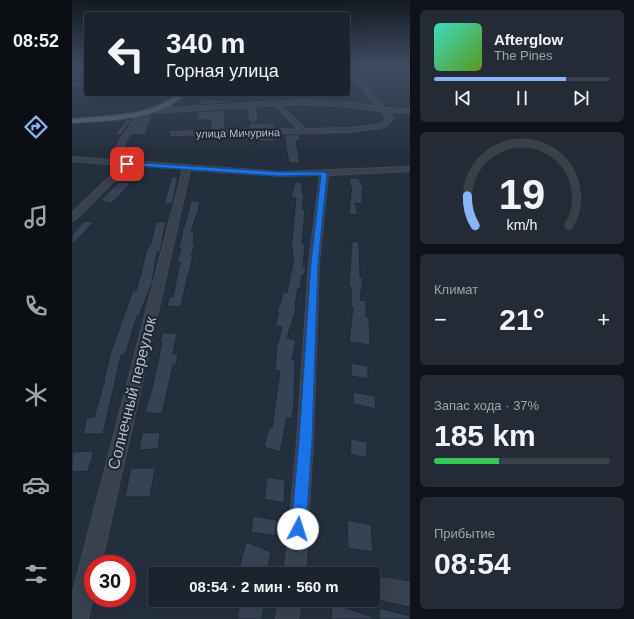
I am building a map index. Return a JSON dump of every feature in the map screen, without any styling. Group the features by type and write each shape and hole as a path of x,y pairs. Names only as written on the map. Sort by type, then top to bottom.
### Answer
{"main road":[{"path":"72,121 152,111 171,104 179,96"}],"street":[{"path":"371,95 383,110"},
{"path":"152,111 277,104 331,99 376,100"},
{"path":"302,102 344,104 383,110 410,111"},
{"name":"улица Мичурина","path":"277,104 282,113 296,123 303,131"},
{"path":"252,105 253,119"},
{"name":"улица Мичурина","path":"173,133 350,130 382,126 390,119 383,110"},
{"path":"114,163 124,138 131,130 140,113"},
{"path":"72,159 279,174 324,174 410,169"},
{"path":"72,218 127,164"},
{"name":"Солнечный переулок","path":"78,619 187,168"},
{"path":"297,567 314,263 324,174"},
{"path":"380,588 410,594"},
{"path":"287,619 289,607"}],"building":[{"path":"200,99 225,100 225,103 199,105"},
{"path":"225,110 225,129 210,130 211,120 196,120 197,112"},
{"path":"153,114 145,135 131,135 143,117"},
{"path":"132,119 121,135 114,136 126,120"},
{"path":"249,123 275,123 275,128 249,129"},
{"path":"299,134 301,141 296,141 300,163 289,163 284,135"},
{"path":"250,135 274,135 274,141 250,141"},
{"path":"172,176 178,178 172,204 164,204"},
{"path":"349,178 359,178 364,191 362,191 362,204 355,203 358,215 349,215 351,192 352,193"},
{"path":"119,182 131,183 112,203 100,201"},
{"path":"295,182 302,182 302,193 304,193 302,209 305,210 302,244 305,244 303,267 306,267 304,275 302,275 300,289 298,288 295,315 287,338 296,340 292,360 295,361 294,405 292,419 287,418 280,452 264,447 269,427 272,428 280,371 275,370 277,346 282,327 275,326 279,313 277,313 283,292 287,293 294,257 292,257 293,249 291,249 296,198 291,197"},
{"path":"191,201 200,201 197,216 191,232 194,232 193,243 195,244 191,256 193,256 189,274 181,307 167,306 169,297 173,297 180,262 177,262 181,249 178,249"},
{"path":"84,221 94,222 72,245 72,235"},
{"path":"166,221 160,252 157,252 152,283 139,316 137,316 125,355 121,355 103,434 83,434 87,418 94,417 111,352 133,290 136,291 156,222"},
{"path":"352,241 359,242 360,277 363,278 360,300 366,301 366,317 369,317 370,345 349,342 353,307 351,307 351,287 349,287"},
{"path":"162,333 177,333 173,354 178,354 176,365 173,365 162,414 145,412 152,389 162,343 160,343"},
{"path":"351,363 368,366 368,379 351,376"},
{"path":"353,392 375,396 376,409 353,404"},
{"path":"160,432 158,449 139,450 142,433"},
{"path":"351,439 367,442 367,458 350,454"},
{"path":"94,451 88,471 72,472 72,452"},
{"path":"131,468 155,468 150,497 125,497"},
{"path":"267,477 285,480 284,503 264,499"},
{"path":"253,516 277,520 275,536 251,532"},
{"path":"347,520 371,525 373,552 348,548"},
{"path":"246,542 271,552 268,567 240,567"},
{"path":"239,607 264,608 262,619 237,619"},
{"path":"332,607 343,607 375,618 375,619 331,619"},
{"path":"379,608 410,616 410,619 379,619"}],"route":[{"path":"127,164 279,174 324,174 314,263 305,441 298,529"}]}
